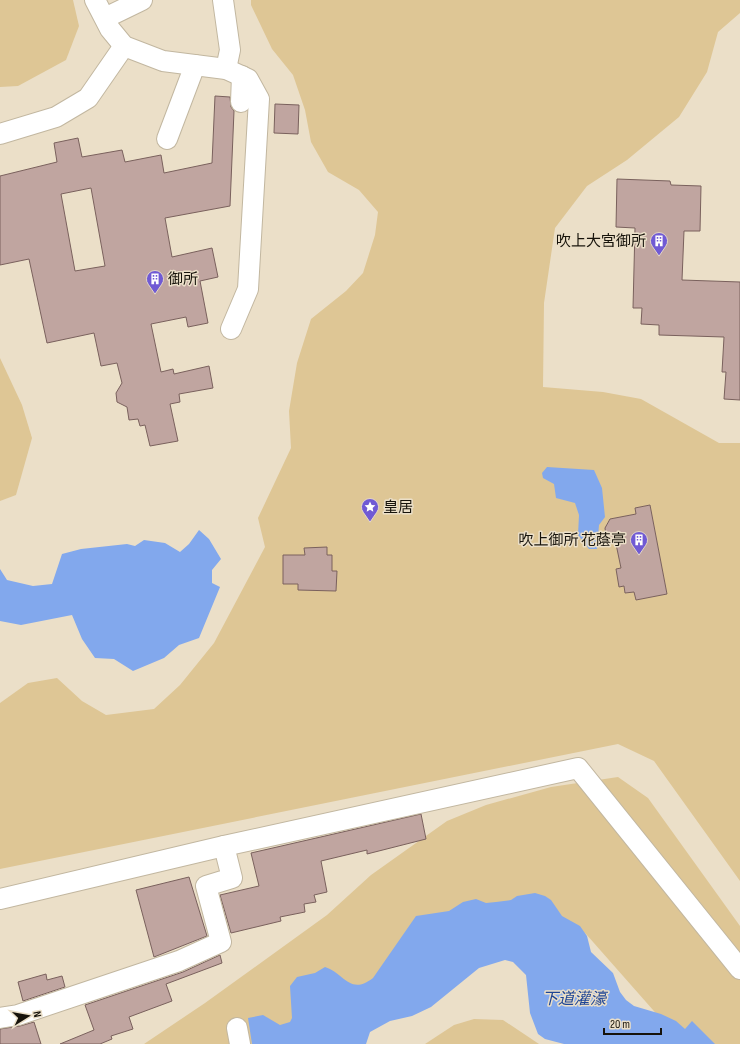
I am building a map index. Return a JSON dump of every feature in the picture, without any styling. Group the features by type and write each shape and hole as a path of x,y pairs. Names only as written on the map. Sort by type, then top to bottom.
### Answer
{"lane":[{"path":"95,0 110,29 124,46 162,61 234,72 248,79 259,99 248,289 231,329"},
{"path":"105,18 142,0"},
{"path":"223,0 230,50 241,102"},
{"path":"0,134 56,117 88,98 124,46"},
{"path":"167,139 195,65"},
{"path":"0,899 224,846 578,768 740,969"},
{"path":"0,1018 18,1015 179,961 221,942 206,886 232,878 224,846"}],"shaded area":[{"path":"0,0 73,0 79,26 66,60 18,86 0,87"},
{"path":"251,0 740,0 740,13 718,32 707,72 679,117 627,160 587,186 555,228 544,303 543,387 603,392 641,399 719,443 740,443 740,881 654,761 618,744 0,869 0,703 28,683 57,678 82,701 106,715 154,709 180,685 214,643 265,547 258,518 291,448 289,411 297,363 311,319 346,291 363,273 375,235 378,212 359,190 328,172 311,142 305,110 293,75 272,49 251,5","holes":["650,505 667,594 636,600 634,592 625,593 624,586 619,586 616,569 621,568 616,541 609,540 605,532 606,526 610,519 636,514 635,508"]},
{"path":"0,358 22,405 32,438 16,495 0,501"},
{"path":"618,777 648,798 740,926 740,1044 683,1044 586,934 546,906 288,1044 144,1044 205,1003 327,915 371,875 447,821 486,805 551,787"},
{"path":"474,1019 503,1020 539,1044 425,1044 454,1025"}],"water":[{"path":"547,467 594,470 602,488 605,517 599,525 597,549 589,549 578,535 579,515 575,503 556,498 554,484 543,478 542,473"},
{"path":"199,530 209,539 221,559 212,570 212,583 220,587 199,638 179,645 164,658 133,671 114,659 95,658 82,639 72,615 21,625 0,621 0,569 7,580 33,586 52,584 62,554 81,549 127,544 135,546 144,540 165,543 180,552 189,544"},
{"name":"下道灌濠","path":"535,893 545,896 551,900 562,916 580,926 587,936 591,952 613,973 620,992 626,1000 634,1006 661,1014 676,1021 685,1029 692,1021 715,1044 564,1044 545,1039 538,1034 530,1013 526,975 513,962 505,960 479,968 431,1007 412,1016 390,1021 370,1032 366,1044 252,1044 248,1018 263,1015 280,1025 290,1022 292,1018 290,986 297,977 315,973 325,967 353,984 358,985 365,983 373,978 416,916 449,911 463,902 476,899 486,903 496,902 511,900 517,896"}],"building":[{"name":"御所","path":"215,96 230,97 231,107 234,111 230,206 165,218 172,257 212,248 218,277 200,281 208,323 188,327 186,317 151,324 161,372 173,369 174,374 209,366 213,388 179,394 180,402 170,404 178,441 150,446 145,425 140,426 138,419 129,420 127,407 117,402 116,393 122,383 117,363 101,366 94,333 47,343 29,259 0,265 0,176 57,162 54,143 78,138 82,157 122,150 125,162 161,155 164,173 212,163","holes":["91,188 105,266 75,271 61,194"]},
{"path":"275,104 299,105 298,134 274,133"},
{"name":"吹上大宮御所","path":"617,179 670,181 671,185 701,186 700,231 684,231 682,280 740,282 740,400 724,399 726,372 722,372 724,337 659,335 659,325 641,324 642,308 633,308 635,228 616,227"},
{"name":"吹上御所 花蔭亭","path":"650,505 667,594 636,600 634,592 625,593 624,586 619,587 616,569 621,568 616,544 606,537 605,528 610,519 636,514 635,508"},
{"path":"327,547 327,555 332,555 332,571 337,571 336,591 298,590 298,584 283,584 283,555 305,555 304,548"},
{"path":"421,814 426,839 367,854 367,850 321,861 327,892 314,895 316,902 304,904 305,912 280,917 281,921 231,933 220,895 259,886 251,853"},
{"path":"189,877 207,936 154,957 136,890"},
{"path":"220,955 222,963 166,984 172,1001 129,1017 133,1029 111,1036 112,1039 100,1044 60,1044 94,1030 85,1005 183,972"},
{"path":"46,974 47,980 62,976 65,987 23,1001 18,982"},
{"path":"34,1022 41,1044 0,1044 0,1029"}],"place":[{"name":"吹上大宮御所","path":"659,256"},
{"name":"御所","path":"155,294"},
{"name":"皇居","path":"370,522"},
{"name":"吹上御所 花蔭亭","path":"639,555"}]}
